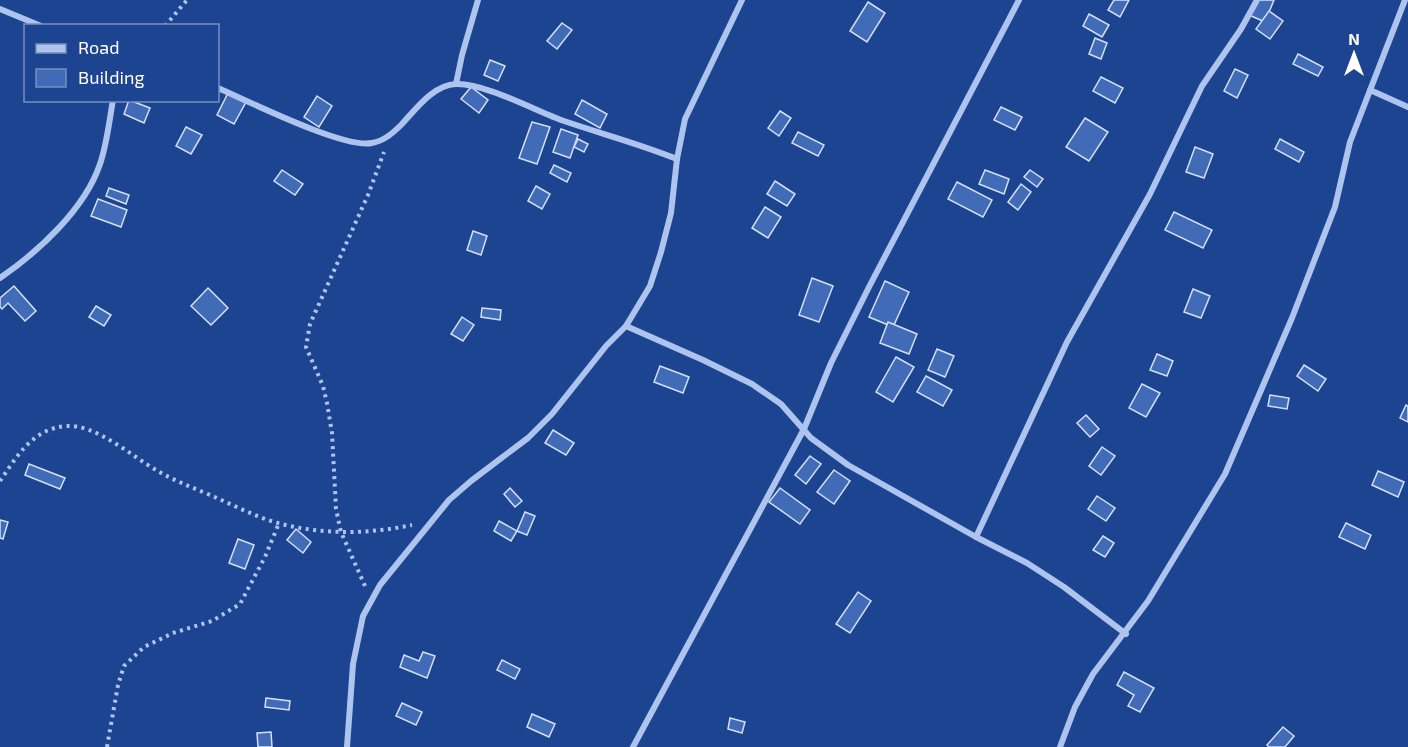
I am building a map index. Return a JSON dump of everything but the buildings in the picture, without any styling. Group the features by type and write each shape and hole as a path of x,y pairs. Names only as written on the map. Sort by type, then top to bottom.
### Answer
{"street":[{"path":"456,84 478,0"},
{"path":"347,747 352,664 363,616 380,585 430,521 471,481 540,427 606,346 626,326 650,286 671,213 677,159 685,119 742,0"},
{"path":"633,747 804,429 831,363 1018,0"},
{"path":"976,537 1067,342 1150,194 1202,86 1242,29 1257,0"},
{"path":"1060,747 1075,707 1093,674 1126,634 1148,601 1225,474 1292,318 1335,207 1350,142 1405,0"},
{"path":"0,9 36,24"},
{"path":"219,88 332,136 357,144 372,143 388,137 426,99 438,90 456,84 495,94 565,121 630,141 677,159"},
{"path":"1370,90 1408,107"},
{"path":"0,278 56,231 88,191 100,165 113,102"},
{"path":"626,326 752,384 781,404 816,442 848,465 1027,563 1064,587 1126,634"}],"path":[{"path":"167,24 187,0"},
{"path":"371,600 341,532 336,509 332,433 327,403 323,386 306,347 306,341 310,324 368,195 388,137"},
{"path":"0,481 16,456 37,436 52,429 69,426 89,430 181,484 279,523 303,529 341,532 387,530 430,521"},
{"path":"107,747 118,685 124,666 144,647 173,633 212,621 240,604 279,523"}]}
